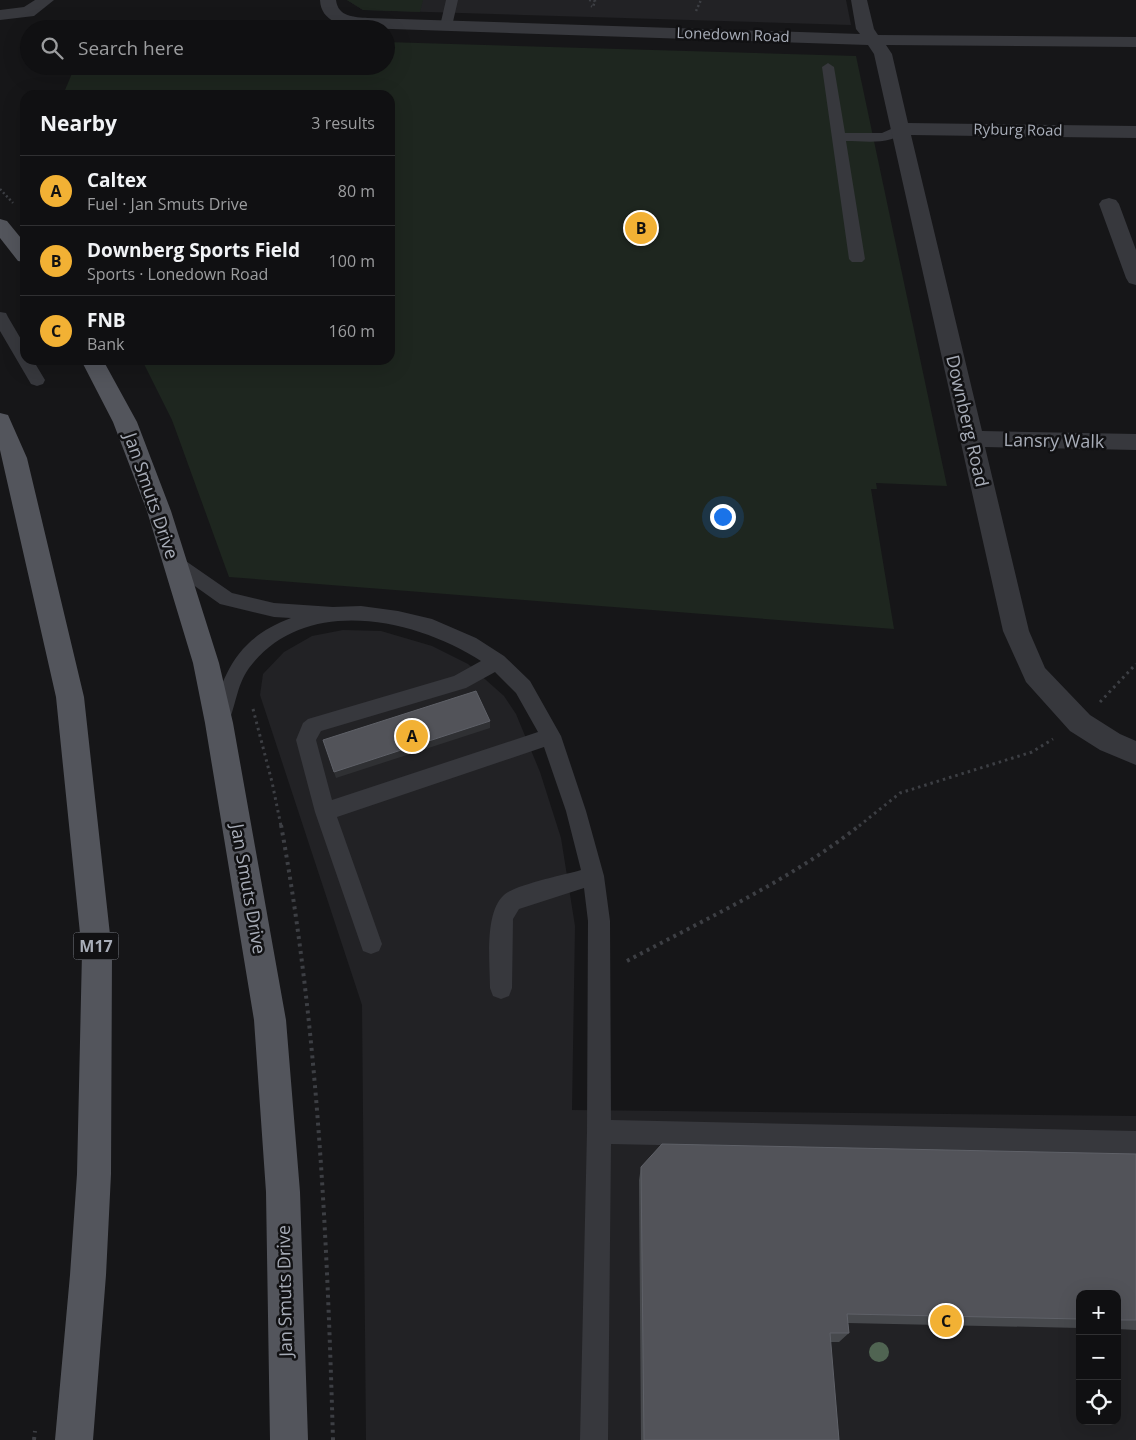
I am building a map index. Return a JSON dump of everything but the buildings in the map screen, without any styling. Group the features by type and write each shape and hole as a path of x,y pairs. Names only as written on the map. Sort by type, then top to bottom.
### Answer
{"main road":[{"path":"0,225 20,250"},
{"name":"Jan Smuts Drive","path":"95,365 124,422 159,511 206,663 219,723 270,1020 283,1192 289,1440"},
{"name":"M17","path":"0,421 15,458 70,697 96,953 94,1174 88,1276 74,1440"}],"street":[{"name":"Downberg Road","path":"859,0 865,29 884,54 1016,631 1035,674 1080,722 1110,742 1136,753"},
{"path":"0,15 39,5"},
{"name":"Lonedown Road","path":"330,7 347,20"},
{"name":"Lonedown Road","path":"395,24 874,40 1136,42"},
{"name":"Ryburg Road","path":"900,129 1136,132"},
{"path":"1109,204 1136,278"},
{"name":"Lansry Walk","path":"971,439 1136,442"}],"lane":[{"path":"446,26 452,0"},
{"path":"828,67 857,259"},
{"path":"840,137 882,137 900,129"},
{"path":"0,317 20,351"},
{"path":"28,365 37,380"},
{"path":"174,562 227,599 274,610 333,614 361,613 425,624 469,643 497,660 523,687 551,736 576,811 593,876 599,921 599,1132 594,1440"},
{"path":"219,723 234,675 248,652 295,623 333,614"},
{"path":"371,944 325,812 306,740 310,729 315,725 459,682 476,674 497,660"},
{"path":"325,812 551,736"},
{"path":"501,988 502,918 511,902 518,898 593,876"},
{"path":"599,1132 1136,1143"}],"path":[{"path":"598,977 757,891 836,844 900,793 1032,752 1080,722 1136,664"},
{"path":"34,1440 36,1422"}],"shaded area":[{"path":"347,0 846,0 851,25 363,10"},
{"path":"347,0 423,0 420,12 363,10"},
{"path":"395,42 856,56 947,486 876,483 877,489 871,489 894,629 229,577 172,420 144,365 395,365 395,90 65,90 71,75 395,75"},
{"path":"343,630 381,631 432,646 468,664 504,696 516,714 540,772 561,838 575,926 572,1110 1136,1116 1136,1440 366,1440 362,1005 260,695 263,674 284,652 312,636"}],"place":[{"name":"Downberg Sports Field","path":"641,228"},
{"name":"Caltex","path":"412,736"},
{"name":"FNB","path":"946,1321"}]}
